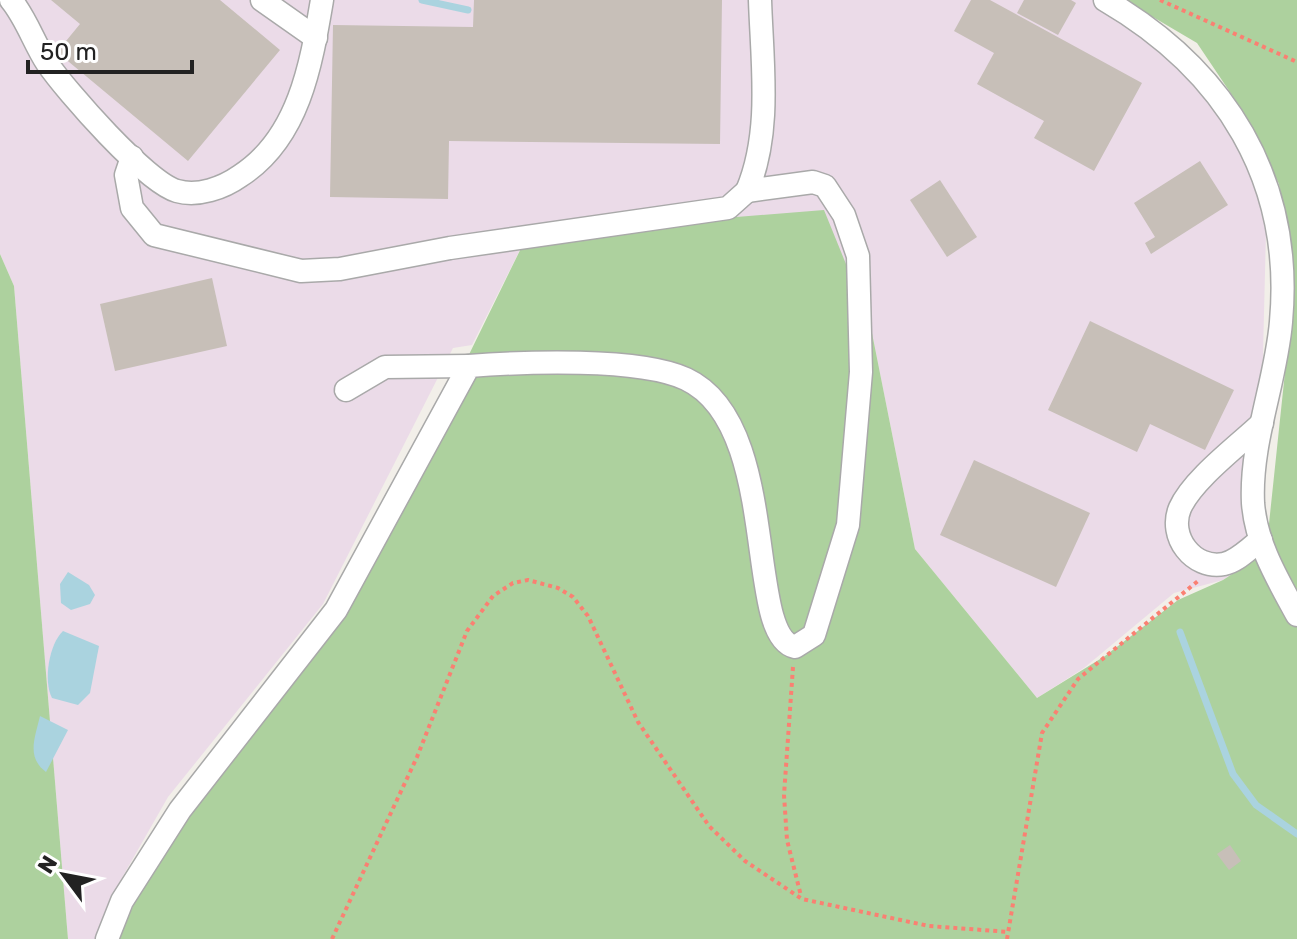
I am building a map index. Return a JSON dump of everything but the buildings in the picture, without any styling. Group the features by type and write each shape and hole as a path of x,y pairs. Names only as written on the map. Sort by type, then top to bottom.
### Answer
{"street":[{"path":"11,0 50,67 132,157 155,178 176,191 204,192 259,164 277,143 297,108 316,38 322,0"},
{"path":"262,0 316,38"},
{"path":"132,157 126,175 132,208 154,235 301,271 340,269 450,248 728,208 747,191 757,169 761,138 760,0"},
{"path":"1105,0 1174,46 1202,73 1247,142 1270,195 1282,258 1281,323 1262,423 1253,504 1261,540 1297,615"},
{"path":"346,390 385,367 523,362 644,370 684,378 715,399 733,427 747,470 775,625 782,640 795,647 814,635 848,525 861,372 861,276 852,235 825,186 813,182 747,191"},
{"path":"107,939 122,901 180,810 336,610 469,366"},
{"path":"1261,540 1223,564 1204,562 1182,545 1177,523 1180,507 1196,486 1262,423"}],"path":[{"path":"1160,0 1297,62"},
{"path":"332,939 417,757 467,631 493,596 513,583 528,580 558,588 573,597 588,616 638,722 709,826 745,861 802,899 929,926 1009,932"},
{"path":"1007,939 1042,733 1078,679 1179,599"},
{"path":"795,647 784,795 787,840 802,899"}],"shaded area":[{"path":"0,0 1099,0 1174,46 1267,191 1258,558 1223,580 1174,593 1084,668 1037,698 915,549 870,323 528,234 472,345 453,348 323,604 168,797 115,890 95,939 68,939 14,286 0,254"}],"green space":[{"path":"1124,0 1297,0 1297,939 118,939 174,817 344,610 528,234 824,210 870,323 915,549 1037,698 1105,656 1178,600 1223,580 1266,552 1292,306 1279,184 1246,116 1197,43"},
{"path":"0,254 14,286 68,939 0,939"}],"water":[{"path":"68,572 89,585 95,595 90,604 71,610 61,603 60,584"},
{"path":"63,631 99,646 90,693 78,705 52,698 49,691 51,653"},
{"path":"40,716 68,730 46,772 34,753"}],"waterway":[{"path":"422,0 468,10"},
{"path":"1180,632 1233,774 1256,805 1297,834"}]}
